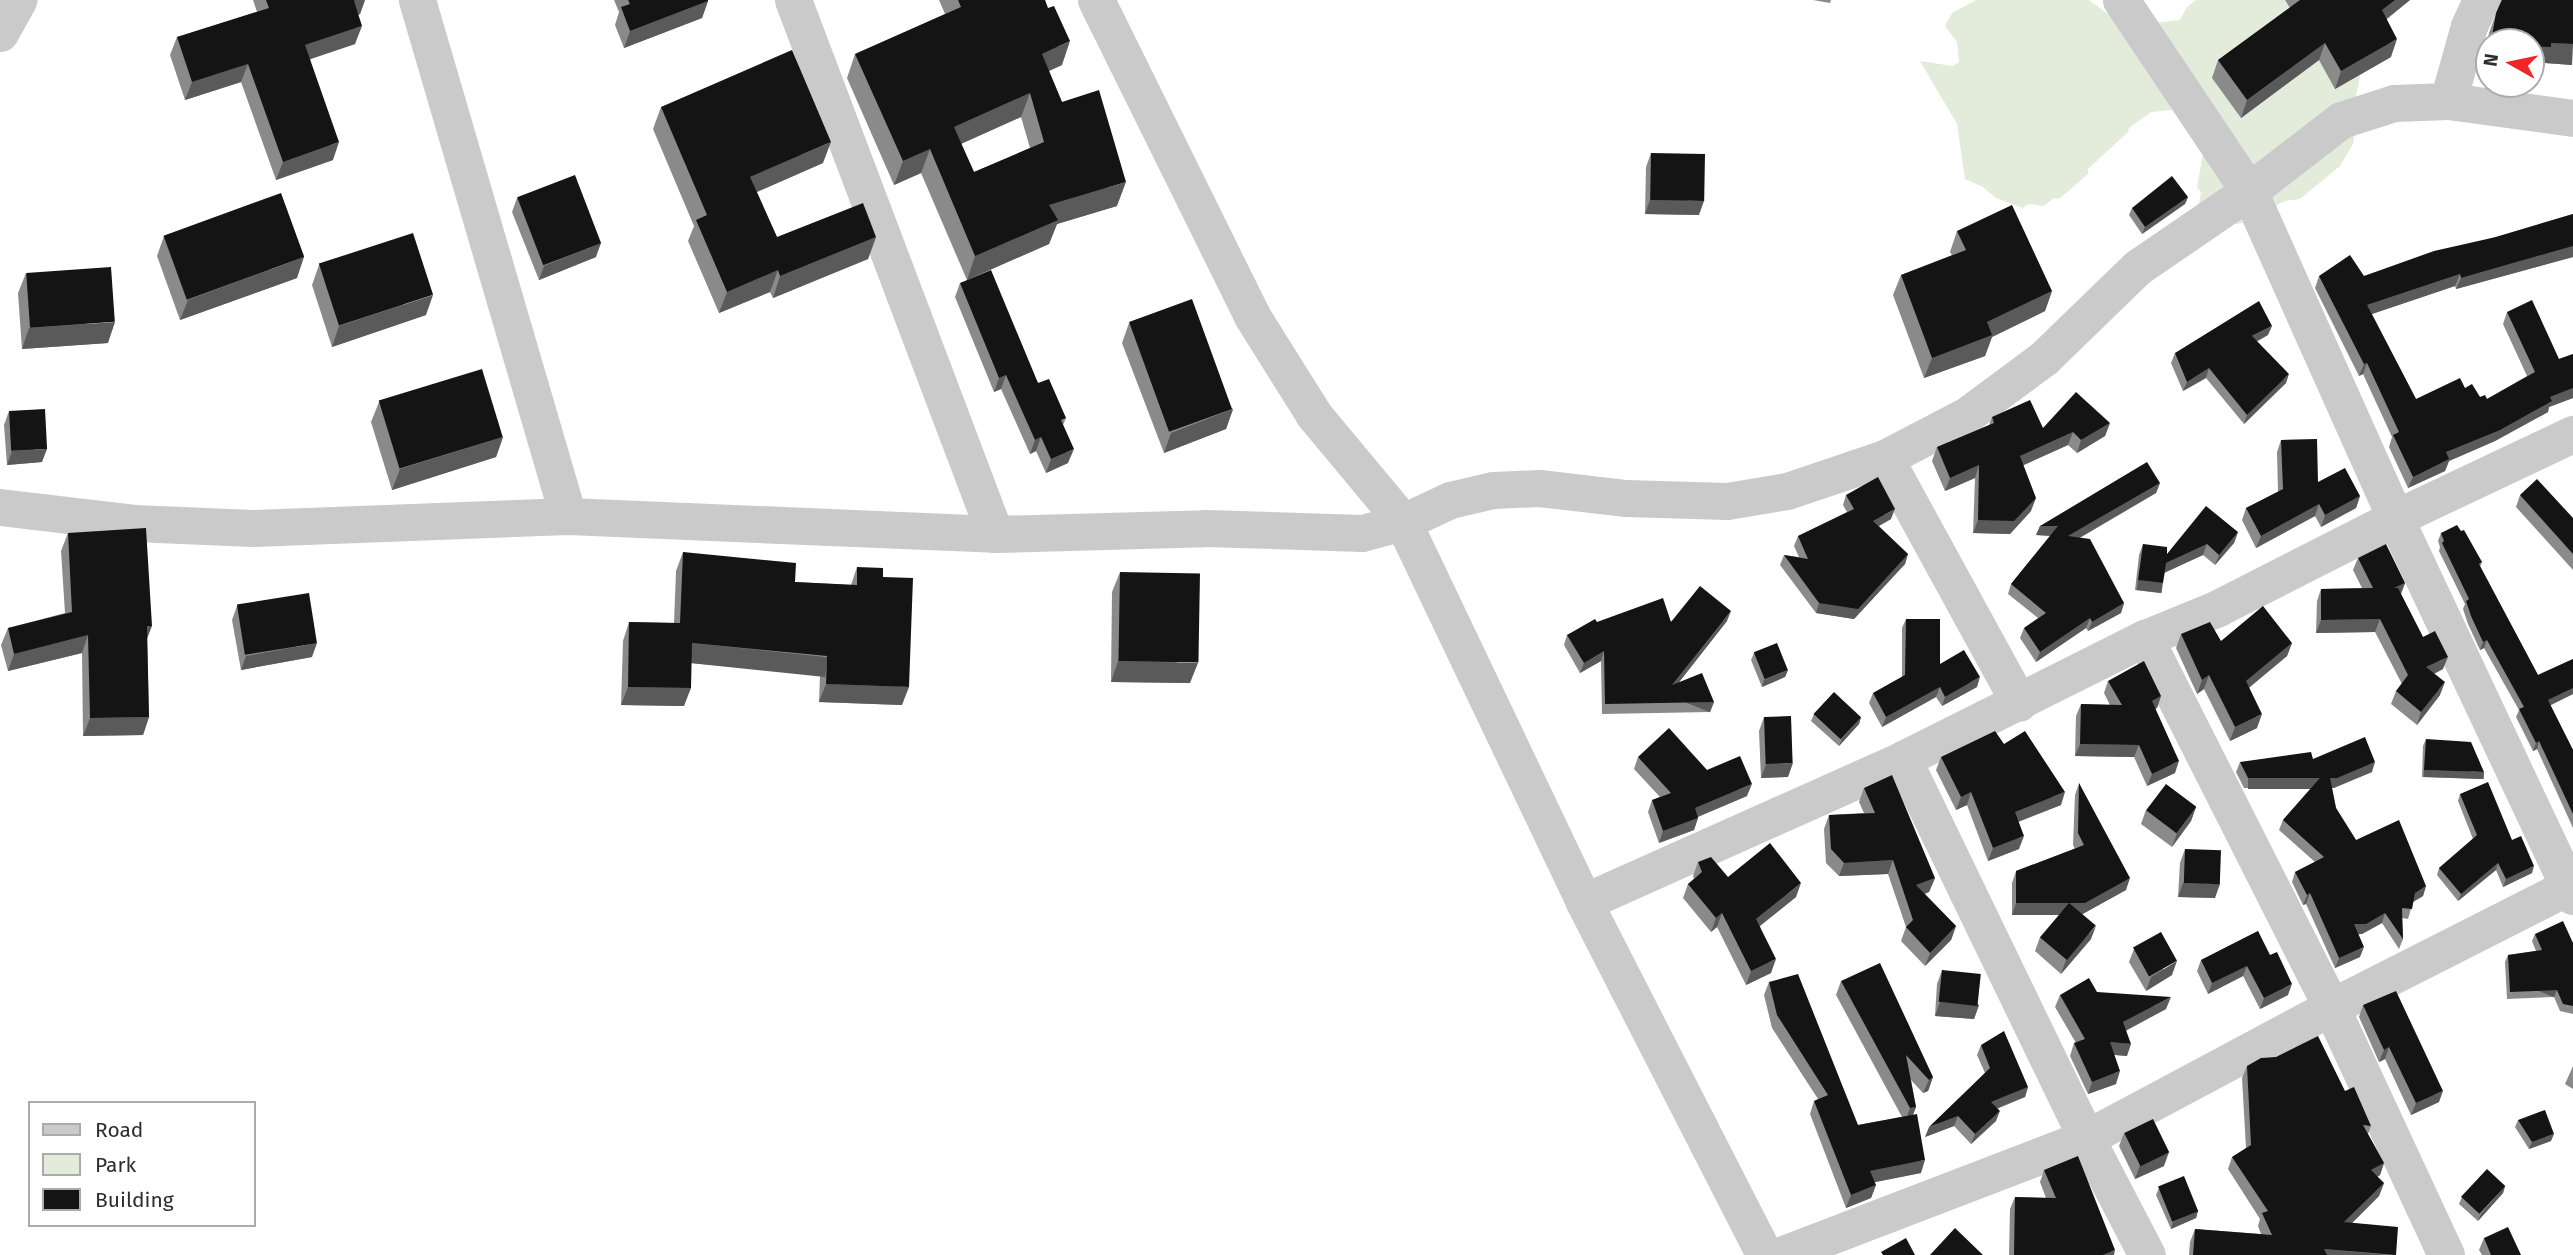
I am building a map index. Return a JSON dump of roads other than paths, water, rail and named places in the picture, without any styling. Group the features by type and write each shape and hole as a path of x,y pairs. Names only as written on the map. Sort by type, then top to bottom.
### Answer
{"street":[{"path":"0,33 18,0"},
{"path":"417,0 568,516"},
{"path":"793,0 995,534"},
{"path":"1096,0 1252,316 1314,415 1403,522 1584,902 1765,1255"},
{"path":"1782,1255 2086,1138 2331,1007 2571,888 2395,518 2249,191 2121,0"},
{"path":"2448,101 2469,26 2481,0"},
{"path":"0,507 134,523 253,528 568,516 995,534 1205,528 1362,533 1403,522 1450,500 1493,490 1539,488 1626,498 1727,501 1787,491 1885,458 1967,415 2044,358 2138,267 2249,191 2341,120 2395,103 2448,101 2573,118"},
{"path":"1584,902 1903,760 2145,638 2218,608 2395,518 2573,434"},
{"path":"1885,458 2019,703"},
{"path":"2145,638 2331,1007 2446,1255"},
{"path":"1903,760 2086,1138 2147,1255"}]}
